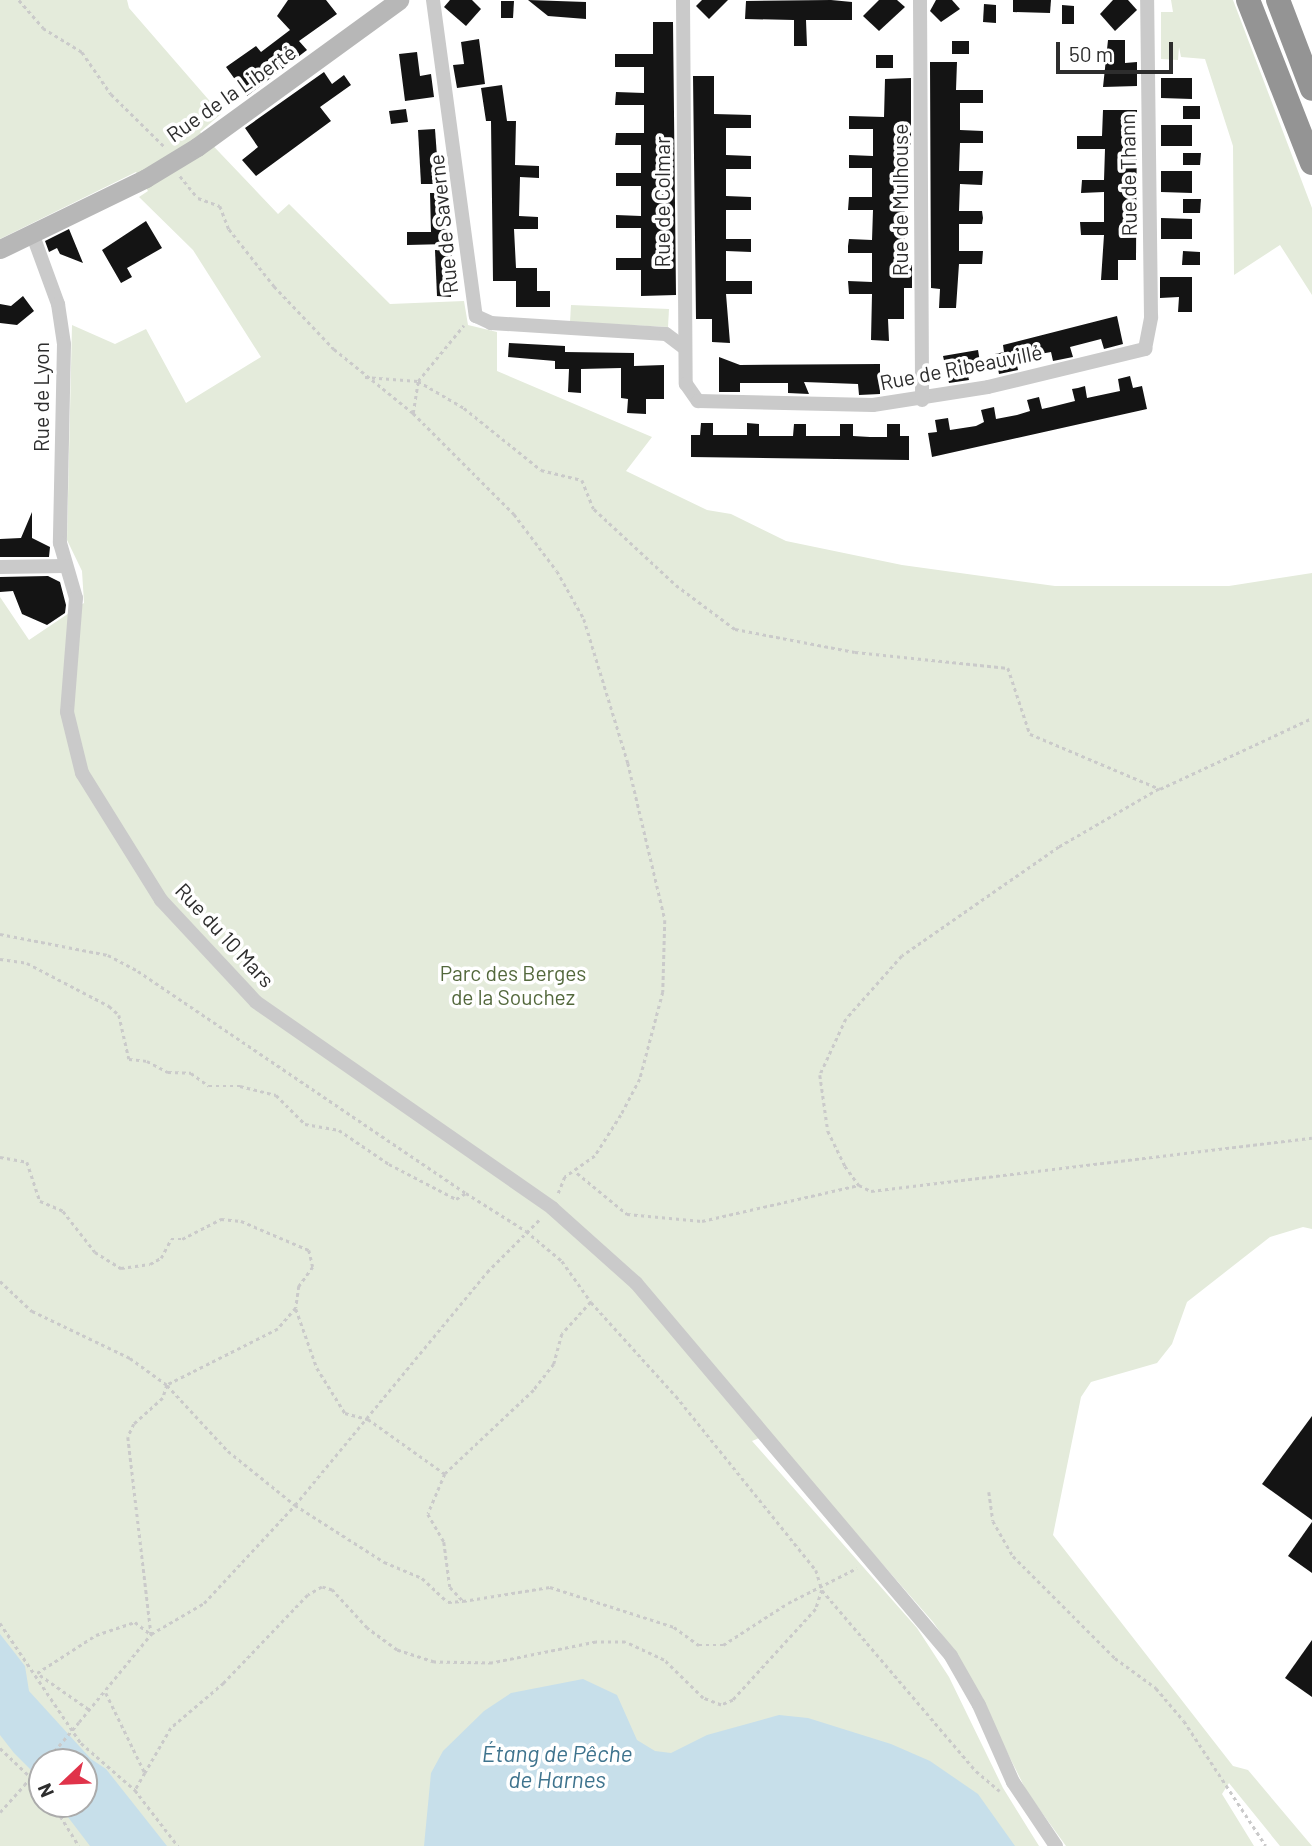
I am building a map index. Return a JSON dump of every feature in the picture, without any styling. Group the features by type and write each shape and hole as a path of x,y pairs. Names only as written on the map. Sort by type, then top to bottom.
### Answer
{"highway":[{"path":"1248,0 1312,163"},
{"path":"1278,0 1312,89"}],"street":[{"name":"Rue de la Liberté","path":"0,249 180,157 399,0"},
{"name":"Rue de Saverne","path":"433,0 477,316 491,323 666,334 683,347"},
{"name":"Rue de Colmar","path":"683,0 683,347 686,384 698,401"},
{"name":"Rue de Mulhouse","path":"920,0 922,400"},
{"name":"Rue de Thann","path":"1145,349 1151,327 1147,0"},
{"name":"Rue de Lyon","path":"32,233 56,295 64,344 60,543 65,566"},
{"name":"Rue de Ribeauvillé","path":"698,401 873,405 922,400 1145,349"},
{"path":"0,567 65,566"},
{"name":"Rue du 10 Mars","path":"65,566 76,598 66,674 67,712 74,745 92,792 161,900 256,1002 552,1208 636,1283 872,1559 951,1656 1023,1800 1056,1846"}],"path":[{"path":"19,0 44,29 82,52 111,94 169,154 175,150 184,165 176,170 198,198 220,206 229,229 274,286 365,377 413,413 514,514 557,571 584,619 628,763 665,920 663,992 640,1079 594,1156 576,1172 565,1177 552,1208 526,1231 390,1385 368,1419 295,1505 204,1603 151,1634 106,1693 57,1748"},
{"path":"413,413 418,381 461,327 477,316"},
{"path":"365,377 418,381 464,408 541,470 582,480 594,509 676,584 736,629 855,652 1008,668 1030,734 1160,789"},
{"path":"1312,718 1160,789 1059,847 902,956 846,1019 820,1075 828,1131 859,1185 871,1191 1312,1138"},
{"path":"0,934 108,955 138,971 526,1231 562,1261 591,1302 676,1396 802,1552 816,1570 822,1590 976,1771 1005,1796 1023,1800"},
{"path":"0,959 27,963 108,1006 119,1015 129,1059 147,1061 168,1072 191,1073 209,1086 240,1086 275,1095 305,1124 339,1130 389,1164 456,1199 466,1193"},
{"path":"0,1157 26,1162 40,1201 63,1211 94,1252 121,1268 150,1264 161,1258 171,1239 182,1239 221,1219 241,1221 303,1245 309,1250 313,1267 299,1286 296,1308 317,1368 345,1413 368,1419 445,1474"},
{"path":"576,1172 627,1214 702,1221 859,1185"},
{"path":"0,1281 32,1311 130,1358 167,1385 228,1451 295,1505 384,1562 422,1578 447,1602 550,1587 674,1627 699,1645 723,1645 788,1604 822,1590 872,1559"},
{"path":"463,1601 450,1587 444,1542 428,1514 445,1474 534,1390 554,1364 562,1334 591,1302"},
{"path":"151,1634 128,1437 134,1424 163,1398 167,1385 278,1329 296,1308"},
{"path":"989,1492 993,1521 1013,1556 1115,1658 1156,1688 1184,1721 1266,1846"},
{"path":"135,1790 171,1728 224,1683 308,1595 322,1587 332,1590 367,1629 397,1650 434,1662 492,1663 596,1642 625,1642 664,1660 703,1698 721,1705 733,1700 816,1609 822,1590"},
{"path":"37,1673 96,1635 135,1622 151,1634"},
{"path":"0,1623 37,1673 81,1743 135,1790 178,1846"},
{"path":"37,1673 66,1689 90,1710"},
{"path":"106,1693 145,1773"},
{"path":"0,1748 28,1775"},
{"path":"0,1812 28,1781"},
{"path":"62,1818 79,1846"}],"green space":[{"name":"Parc des Berges de la Souchez","path":"0,0 127,0 129,8 221,114 200,132 278,214 289,204 390,304 464,301 468,325 497,332 497,371 652,437 626,471 707,510 731,514 786,541 902,565 1055,586 1229,586 1312,573 1312,1229 1303,1227 1270,1237 1187,1302 1172,1344 1157,1363 1091,1382 1081,1397 1053,1535 1233,1766 1248,1770 1312,1846 1280,1846 1229,1783 1222,1794 1254,1846 1066,1846 1027,1792 964,1666 933,1622 769,1434 752,1441 917,1628 949,1677 1003,1788 1039,1846 0,1846 0,597 29,640 84,603 82,571 67,540 72,325 115,344 146,329 186,403 261,357 193,250 139,197 148,191 136,172 0,239"},
{"path":"1171,0 1233,0 1312,208 1312,295 1280,245 1234,275 1233,146 1205,59 1181,57 1179,47 1178,60 1161,59 1161,12 1173,12"},
{"path":"571,305 669,309 668,327 570,322"}],"water":[{"path":"0,1634 25,1666 29,1691 81,1748 28,1748 28,1767 0,1735"},
{"name":"Étang de Pêche de Harnes","path":"583,1679 617,1695 637,1740 655,1751 671,1753 707,1735 779,1715 808,1718 891,1744 930,1761 978,1794 1015,1846 424,1846 431,1773 443,1751 484,1711 511,1693"},
{"path":"98,1764 106,1769 167,1846 90,1846 69,1818 98,1818"}],"building":[{"path":"288,0 326,0 337,14 299,41 307,50 247,96 226,67 256,46 261,52 290,30 277,16"},
{"path":"450,0 472,0 481,9 466,26 444,7"},
{"path":"528,0 586,2 586,19 548,16"},
{"path":"702,0 728,0 709,19 696,6"},
{"path":"879,0 897,0 905,7 879,31 863,16"},
{"path":"936,0 952,0 960,9 941,22 930,11"},
{"path":"1013,0 1051,0 1050,13 1013,12"},
{"path":"1113,0 1128,0 1137,10 1115,31 1100,14"},
{"path":"501,1 514,1 513,18 501,18"},
{"path":"746,1 852,2 852,20 806,20 807,46 794,46 794,20 745,19"},
{"path":"984,4 996,5 996,23 983,22"},
{"path":"1062,5 1074,6 1074,24 1062,24"},
{"path":"653,22 673,22 676,295 641,296 641,270 616,270 616,258 641,258 641,228 616,228 616,215 641,216 641,186 616,186 616,173 641,173 641,145 615,145 616,133 644,133 644,105 615,105 616,92 644,93 644,67 615,67 615,54 653,54"},
{"path":"479,39 485,84 457,88 453,65 464,64 461,42"},
{"path":"1108,40 1125,40 1125,63 1137,62 1137,86 1103,87"},
{"path":"952,41 969,41 969,54 952,54"},
{"path":"417,52 420,76 431,74 434,97 405,101 399,54"},
{"path":"876,55 893,55 893,68 876,68"},
{"path":"930,62 957,62 956,90 983,90 983,103 960,103 960,130 983,131 983,143 960,143 959,171 983,171 982,185 960,184 959,211 982,211 983,218 982,224 959,224 959,251 983,251 982,264 959,264 956,308 939,308 940,289 931,288"},
{"path":"324,72 332,84 344,75 351,85 320,107 331,121 256,176 242,160 258,147 245,128"},
{"path":"693,76 714,76 714,114 751,115 751,128 726,128 726,155 751,156 751,169 726,169 726,196 751,197 751,210 726,210 726,239 751,239 751,252 726,251 726,281 752,281 752,294 726,294 730,343 712,342 712,319 696,319"},
{"path":"911,78 911,151 904,151 905,265 912,265 912,288 904,288 904,319 888,319 889,341 871,340 872,294 849,294 848,281 872,282 872,253 848,253 848,246 849,239 872,240 873,210 848,210 849,197 872,197 872,168 849,168 849,155 873,156 873,129 849,129 849,116 884,117 885,79"},
{"path":"1161,78 1192,78 1192,99 1161,98"},
{"path":"502,85 507,121 516,121 515,165 539,166 539,178 520,177 519,216 538,217 538,229 514,229 516,268 537,268 537,291 550,291 550,307 516,307 516,281 493,281 491,121 486,121 481,88"},
{"path":"1183,106 1200,106 1200,119 1183,119"},
{"path":"406,109 408,122 391,124 389,111"},
{"path":"1103,110 1137,110 1136,260 1118,260 1118,280 1101,280 1104,235 1081,235 1080,222 1104,222 1104,192 1081,193 1082,180 1104,180 1105,149 1077,149 1077,136 1102,136"},
{"path":"1161,125 1192,125 1192,146 1161,146"},
{"path":"435,129 439,184 421,184 418,130"},
{"path":"1183,153 1201,153 1200,165 1183,165"},
{"path":"1161,171 1192,171 1192,193 1161,192"},
{"path":"430,193 447,193 447,244 407,245 407,232 431,232"},
{"path":"1183,199 1201,199 1200,213 1183,213"},
{"path":"1161,218 1192,219 1192,239 1161,239"},
{"path":"146,221 162,248 127,268 132,277 121,283 102,250"},
{"path":"69,229 83,263 60,254 57,248 49,252 45,241"},
{"path":"452,249 451,297 437,296 435,250"},
{"path":"1183,251 1200,252 1200,265 1182,265"},
{"path":"1160,277 1192,277 1192,312 1178,312 1179,297 1160,298"},
{"path":"23,296 34,311 17,325 0,323 0,304 11,306"},
{"path":"1117,316 1123,344 1104,349 1101,339 1070,347 1073,357 1053,361 1051,352 1029,356 1016,360 1018,370 999,374 995,354 1004,352 1003,345"},
{"path":"509,343 565,346 565,352 634,353 634,366 664,365 664,399 646,399 646,414 627,413 628,399 621,398 621,368 581,369 581,393 568,392 569,369 555,369 555,361 508,357"},
{"path":"978,350 981,368 967,371 969,380 949,383 943,356"},
{"path":"719,357 740,365 880,364 880,394 859,395 858,384 804,382 809,394 788,393 788,383 740,383 740,392 719,392"},
{"path":"1130,376 1133,388 1142,386 1147,409 932,457 928,433 937,432 935,420 948,418 950,430 976,426 984,422 981,410 994,407 996,419 1017,415 1030,411 1027,400 1039,397 1042,409 1075,401 1072,389 1085,386 1087,398 1120,391 1118,379"},
{"path":"701,423 713,423 713,435 747,435 747,423 759,424 759,436 793,436 794,424 806,424 806,436 840,436 840,424 853,424 853,436 870,437 887,437 887,424 900,424 900,436 909,436 909,460 691,457 691,435 700,435"},
{"path":"32,512 32,538 50,547 49,557 0,557 0,539 21,538"},
{"path":"48,576 60,582 66,605 65,613 47,625 22,614 13,591 0,592 0,577"},
{"path":"1312,1416 1312,1520 1262,1484"},
{"path":"1312,1522 1312,1573 1288,1556"},
{"path":"1312,1640 1312,1697 1285,1678"}]}
